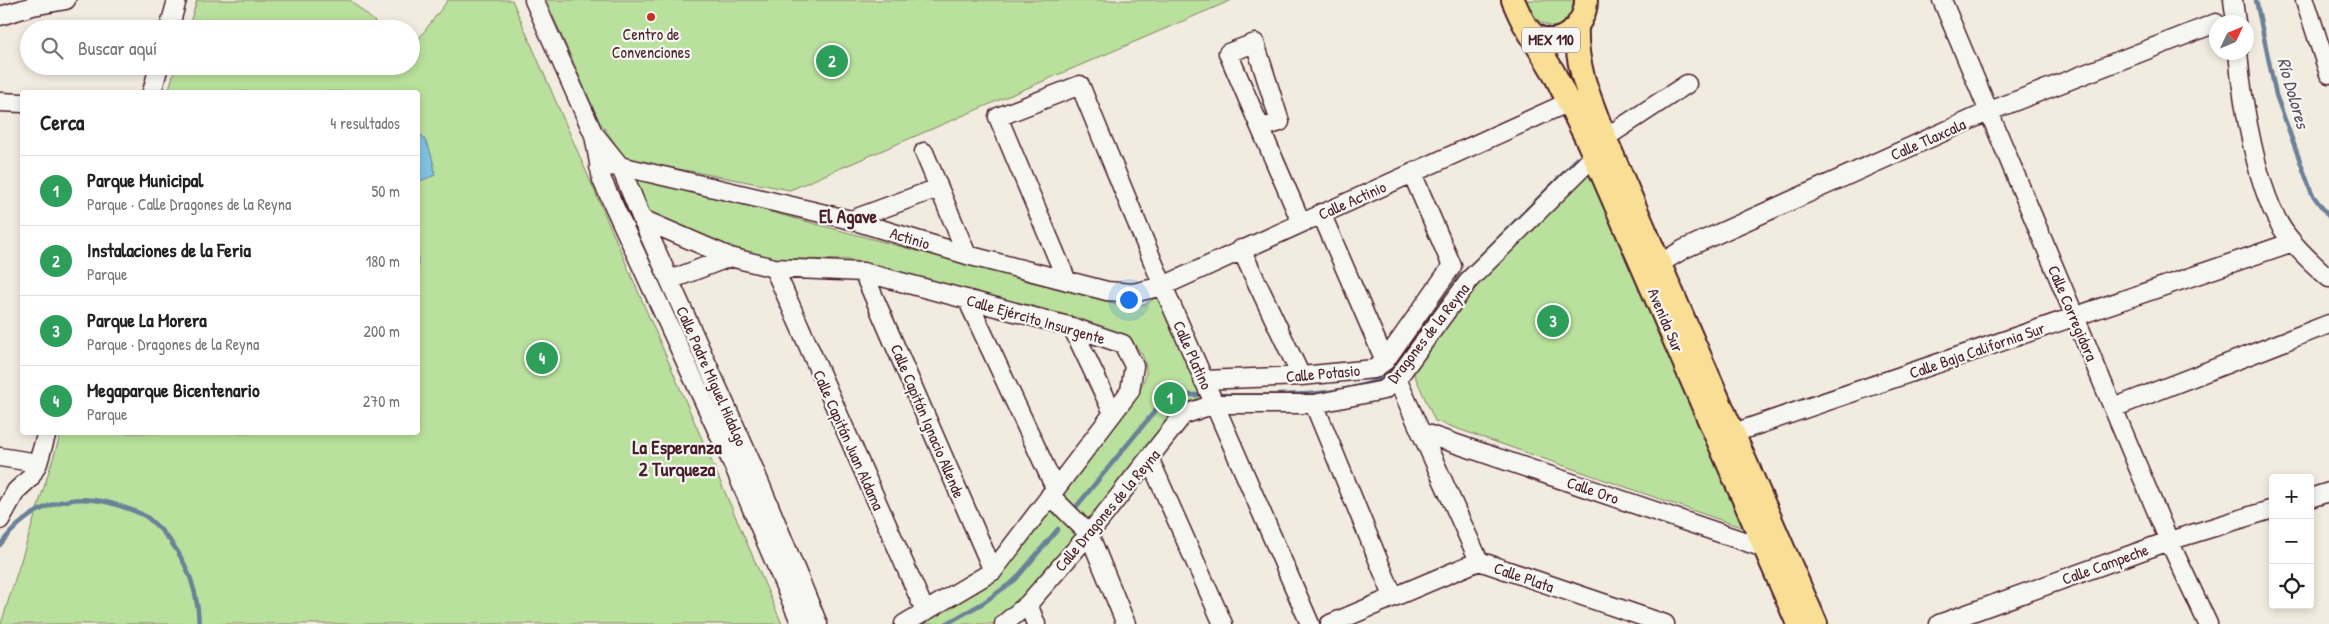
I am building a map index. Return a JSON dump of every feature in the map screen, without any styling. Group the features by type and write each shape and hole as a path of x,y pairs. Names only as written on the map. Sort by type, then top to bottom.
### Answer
{"main road":[{"name":"MEX 110","path":"1513,0 1523,22 1532,33 1549,39 1567,36 1582,15 1603,0"},
{"name":"Avenida Sur","path":"1582,15 1577,55 1595,136"},
{"name":"Avenida Sur","path":"1523,22 1570,102 1595,136 1725,436 1816,624"},
{"name":"Avenida Sur","path":"1725,436 1764,548 1798,624"}],"street":[{"path":"0,16 33,6 66,0"},
{"path":"171,20 176,0"},
{"name":"Calle Padre Miguel Hidalgo","path":"534,0 594,134 620,166 670,280 743,466 801,624"},
{"name":"Calle Corregidora","path":"1942,0 2169,541 2208,624"},
{"path":"2304,0 2329,74"},
{"name":"Calle Tlaxcala","path":"1653,268 1684,249 1990,111 2209,26"},
{"path":"2239,60 2251,142 2271,207 2285,233 2329,278"},
{"path":"153,90 157,75"},
{"name":"Dragones de la Reyna","path":"1209,392 1314,404 1384,390 1397,379 1470,279 1595,136 1687,84"},
{"name":"Calle Platino","path":"1067,281 998,117 1080,85 1163,286 1310,624"},
{"path":"0,102 20,103"},
{"name":"Calle Actinio","path":"1133,293 1163,286 1241,249 1570,102"},
{"path":"1261,128 1301,222"},
{"name":"Calle Padre Miguel Hidalgo","path":"594,134 599,167 606,189 743,466 818,624"},
{"path":"924,152 967,255"},
{"name":"Actinio","path":"599,167 620,166 851,220 967,255 1067,281 1107,291 1133,293"},
{"path":"1385,361 1452,266 1412,173"},
{"path":"851,220 938,188"},
{"path":"1321,213 1385,361"},
{"name":"Calle Ejército Insurgente","path":"642,219 730,257 774,268 863,272 1072,327 1123,344 1134,366 1130,391 993,571 904,624"},
{"name":"Calle Baja California Sur","path":"1725,436 2294,242"},
{"path":"1241,249 1301,376"},
{"path":"670,280 730,257"},
{"name":"Calle Capitán Juan Aldama","path":"774,268 925,611"},
{"name":"Calle Capitán Ignacio Allende","path":"863,272 993,571"},
{"path":"967,299 1053,492 1089,534 1126,624"},
{"path":"2113,408 2329,324"},
{"path":"1072,327 1113,413"},
{"name":"Calle Potasio","path":"1209,392 1301,376 1374,369 1385,361"},
{"path":"1397,379 1478,561"},
{"name":"Calle Dragones de la Reyna","path":"1004,624 1028,604 1150,460 1183,415 1209,392"},
{"path":"1314,404 1393,596"},
{"name":"Calle Oro","path":"1421,432 1764,548"},
{"path":"0,520 16,491 30,478 38,463 46,435"},
{"path":"0,457 38,463"},
{"path":"1150,460 1223,624"},
{"path":"2314,497 2329,492"},
{"name":"Calle Campeche","path":"1939,624 2169,541 2269,510"},
{"name":"Calle Plata","path":"1336,623 1393,596 1478,561 1665,624"},
{"path":"1028,604 1036,624"}],"green space":[{"path":"197,0 350,0 373,20 191,20"},
{"path":"448,0 512,0 782,624 1,624 60,435 420,435 420,90 169,90 173,75 420,75 420,37"},
{"path":"546,0 1232,0 790,190 626,159 599,121"},
{"path":"1524,0 1581,0 1577,16 1557,28 1536,19"},
{"path":"1594,156 1758,533 1435,421 1409,363 1470,279"},
{"path":"628,174 1128,307 1146,304 1161,294 1206,401 1024,600 994,624 918,624 997,578 1137,395 1146,373 1142,354 1134,344 1119,333 850,260 748,258 647,213"}],"water":[{"path":"420,134 430,152 435,175 420,181"}],"waterway":[{"name":"Río Dolores","path":"2256,0 2276,95 2312,194 2329,217"},
{"path":"1215,395 1282,395 1331,392 1374,381 1391,372 1461,276 1576,159"},
{"path":"1076,507 1164,400 1182,395 1205,395"},
{"path":"0,545 12,531 38,511 53,504 69,500 102,501 138,512 159,528 178,552 191,579 198,609 199,624"},
{"path":"946,624 983,603 1015,580 1058,529"}],"place":[{"name":"Centro de Convenciones","path":"651,17"},
{"name":"Instalaciones de la Feria","path":"832,61"},
{"name":"Parque La Morera","path":"1553,321"},
{"name":"Megaparque Bicentenario","path":"542,358"},
{"name":"Parque Municipal","path":"1170,398"}],"district":[{"name":"El Agave","path":"848,216"},
{"name":"La Esperanza 2 Turqueza","path":"677,458"}]}
